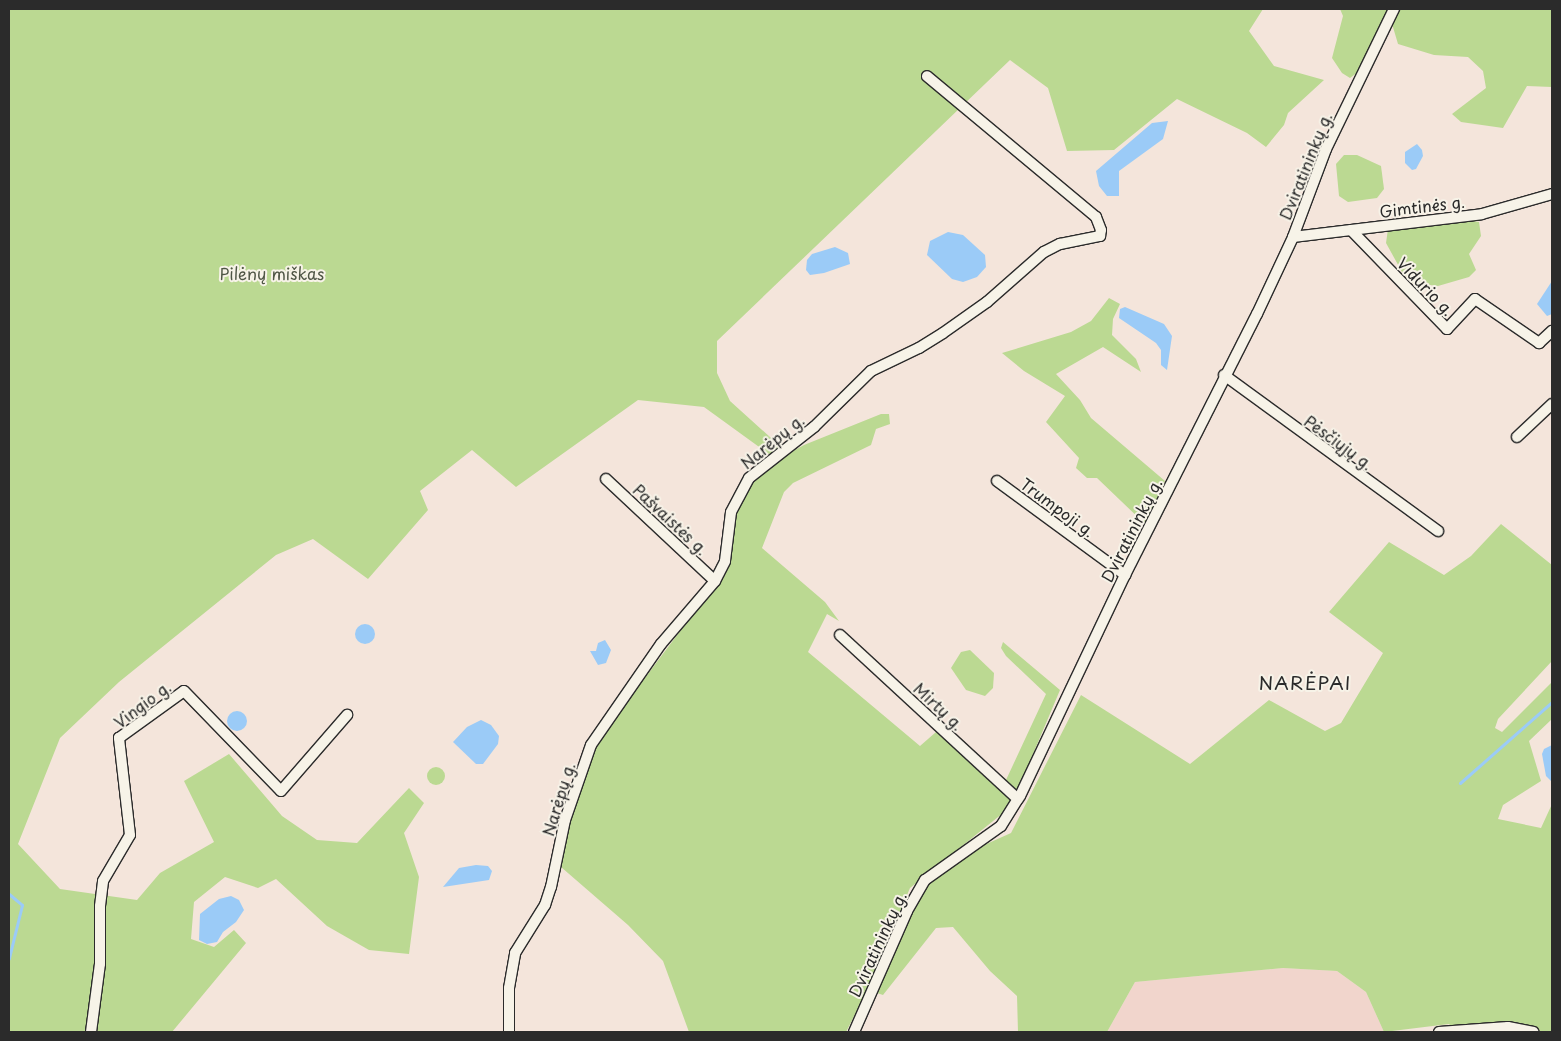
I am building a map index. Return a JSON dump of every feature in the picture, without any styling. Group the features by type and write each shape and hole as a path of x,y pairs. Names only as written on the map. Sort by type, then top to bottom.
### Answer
{"street":[{"name":"Dviratininkų g.","path":"854,1032 907,910 924,880 1001,826 1018,799 1125,575 1293,237 1326,149 1394,9"},
{"name":"Narėpų g.","path":"510,1032 509,981 515,954 545,905 552,887 565,820 591,745 661,644 715,581 724,561 731,512 737,495 749,478 766,462 814,427 871,371 919,348 943,333 987,302 1044,252 1060,244 1100,236 1101,230 1096,217 926,76"},
{"name":"Gimtinės g.","path":"1293,237 1482,214 1552,194"},
{"name":"Vidurio g.","path":"1351,230 1447,329 1474,299 1539,343 1552,331"},
{"name":"Pėsčiųjų g.","path":"1224,375 1438,531"},
{"path":"1517,437 1552,404"},
{"name":"Pašvaistės g.","path":"606,479 715,581"},
{"name":"Trumpoji g.","path":"997,481 1125,575"},
{"name":"Mirtų g.","path":"840,634 1018,799"},
{"name":"Vingio g.","path":"91,1032 100,964 100,906 103,881 130,835 119,738 184,691 281,791 347,715"},
{"path":"1439,1032 1508,1027 1534,1032"}],"shaded area":[{"path":"1283,968 1337,971 1366,992 1384,1032 1107,1032 1135,982"}],"green space":[{"name":"Pilėnų miškas","path":"9,9 1263,9 1249,31 1274,66 1324,80 1288,113 1284,125 1266,147 1247,133 1177,99 1114,150 1067,151 1048,88 1010,60 717,341 717,373 730,401 781,447 769,454 704,407 638,400 516,487 472,450 420,491 428,510 368,579 313,539 276,555 119,682 60,738 18,844 60,889 137,900 160,873 214,842 184,781 229,754 282,816 317,840 357,843 409,788 424,803 404,833 419,877 409,954 369,950 327,926 276,879 258,888 225,877 194,902 191,939 214,947 234,930 246,943 172,1032 9,1032"},
{"path":"1340,9 1388,9 1358,72 1350,78 1342,73 1332,58 1343,16"},
{"path":"1394,9 1552,9 1552,87 1527,86 1503,128 1461,122 1452,114 1486,88 1483,71 1468,57 1434,55 1398,44 1390,17"},
{"path":"1344,155 1357,155 1381,166 1384,189 1377,198 1348,202 1339,196 1336,164"},
{"path":"1460,219 1479,222 1481,236 1469,254 1476,270 1469,277 1438,286 1413,283 1402,272 1386,243 1388,229"},
{"path":"1109,298 1120,304 1113,319 1112,335 1136,359 1141,372 1103,347 1056,374 1080,400 1091,418 1165,481 1145,524 1097,478 1087,478 1076,468 1079,458 1046,422 1065,396 1024,371 1002,353 1071,332 1091,321"},
{"path":"881,414 889,414 890,424 876,429 871,445 793,483 784,492 762,548 825,602 839,621 827,614 808,652 920,746 936,732 941,720 1006,780 1046,694 1006,656 1001,648 1003,642 1060,690 1020,785 1003,813 910,888 866,993 846,1032 689,1032 663,961 628,925 561,867 569,819 586,767 602,735 726,570 738,508 752,483 771,463 804,445"},
{"path":"1501,524 1552,565 1552,661 1498,719 1495,728 1502,732 1552,682 1552,719 1529,741 1541,781 1503,805 1498,819 1541,828 1552,804 1552,1032 1456,1032 1449,1024 1384,1032 1366,992 1337,971 1283,968 1135,982 1107,1032 1018,1032 1017,996 990,971 953,927 936,928 883,995 874,992 923,888 973,850 1011,833 1081,695 1190,764 1269,700 1325,731 1341,723 1383,653 1329,612 1389,542 1444,575 1471,556"},
{"path":"970,650 994,673 993,688 985,696 966,690 951,668 961,652"},
{"path":"436,767 442,770 445,776 442,782 436,785 430,782 427,776 430,770"}],"water":[{"path":"1168,121 1163,139 1119,171 1119,196 1107,196 1099,186 1096,171 1152,123"},
{"path":"1417,144 1422,150 1423,156 1416,169 1412,170 1405,163 1405,152"},
{"path":"948,232 963,235 985,255 986,267 977,277 963,282 952,279 927,255 930,241"},
{"path":"835,247 848,253 850,264 824,273 810,275 806,270 807,260 812,254"},
{"path":"1552,281 1552,314 1547,316 1537,304"},
{"path":"1125,307 1164,324 1172,336 1167,370 1161,365 1161,350 1156,343 1119,318 1120,309"},
{"path":"365,624 372,627 375,634 372,641 365,644 358,641 355,634 358,627"},
{"path":"605,640 611,650 606,663 598,665 590,651 596,651 598,643"},
{"path":"233,711 241,711 247,717 247,725 241,731 233,731 227,725 227,717"},
{"path":"481,720 491,725 499,736 498,744 483,764 476,764 453,742 467,727"},
{"path":"1552,745 1552,782 1546,776 1542,754 1544,749"},
{"path":"476,865 488,866 492,871 489,880 443,887 459,868"},
{"path":"231,896 239,900 244,910 236,922 223,932 217,942 207,944 199,940 200,914 219,899"}],"waterway":[{"path":"1460,783 1552,702"},
{"path":"9,894 22,905 9,958"}],"district":[{"name":"NARĖPAI","path":"1305,683"}]}
